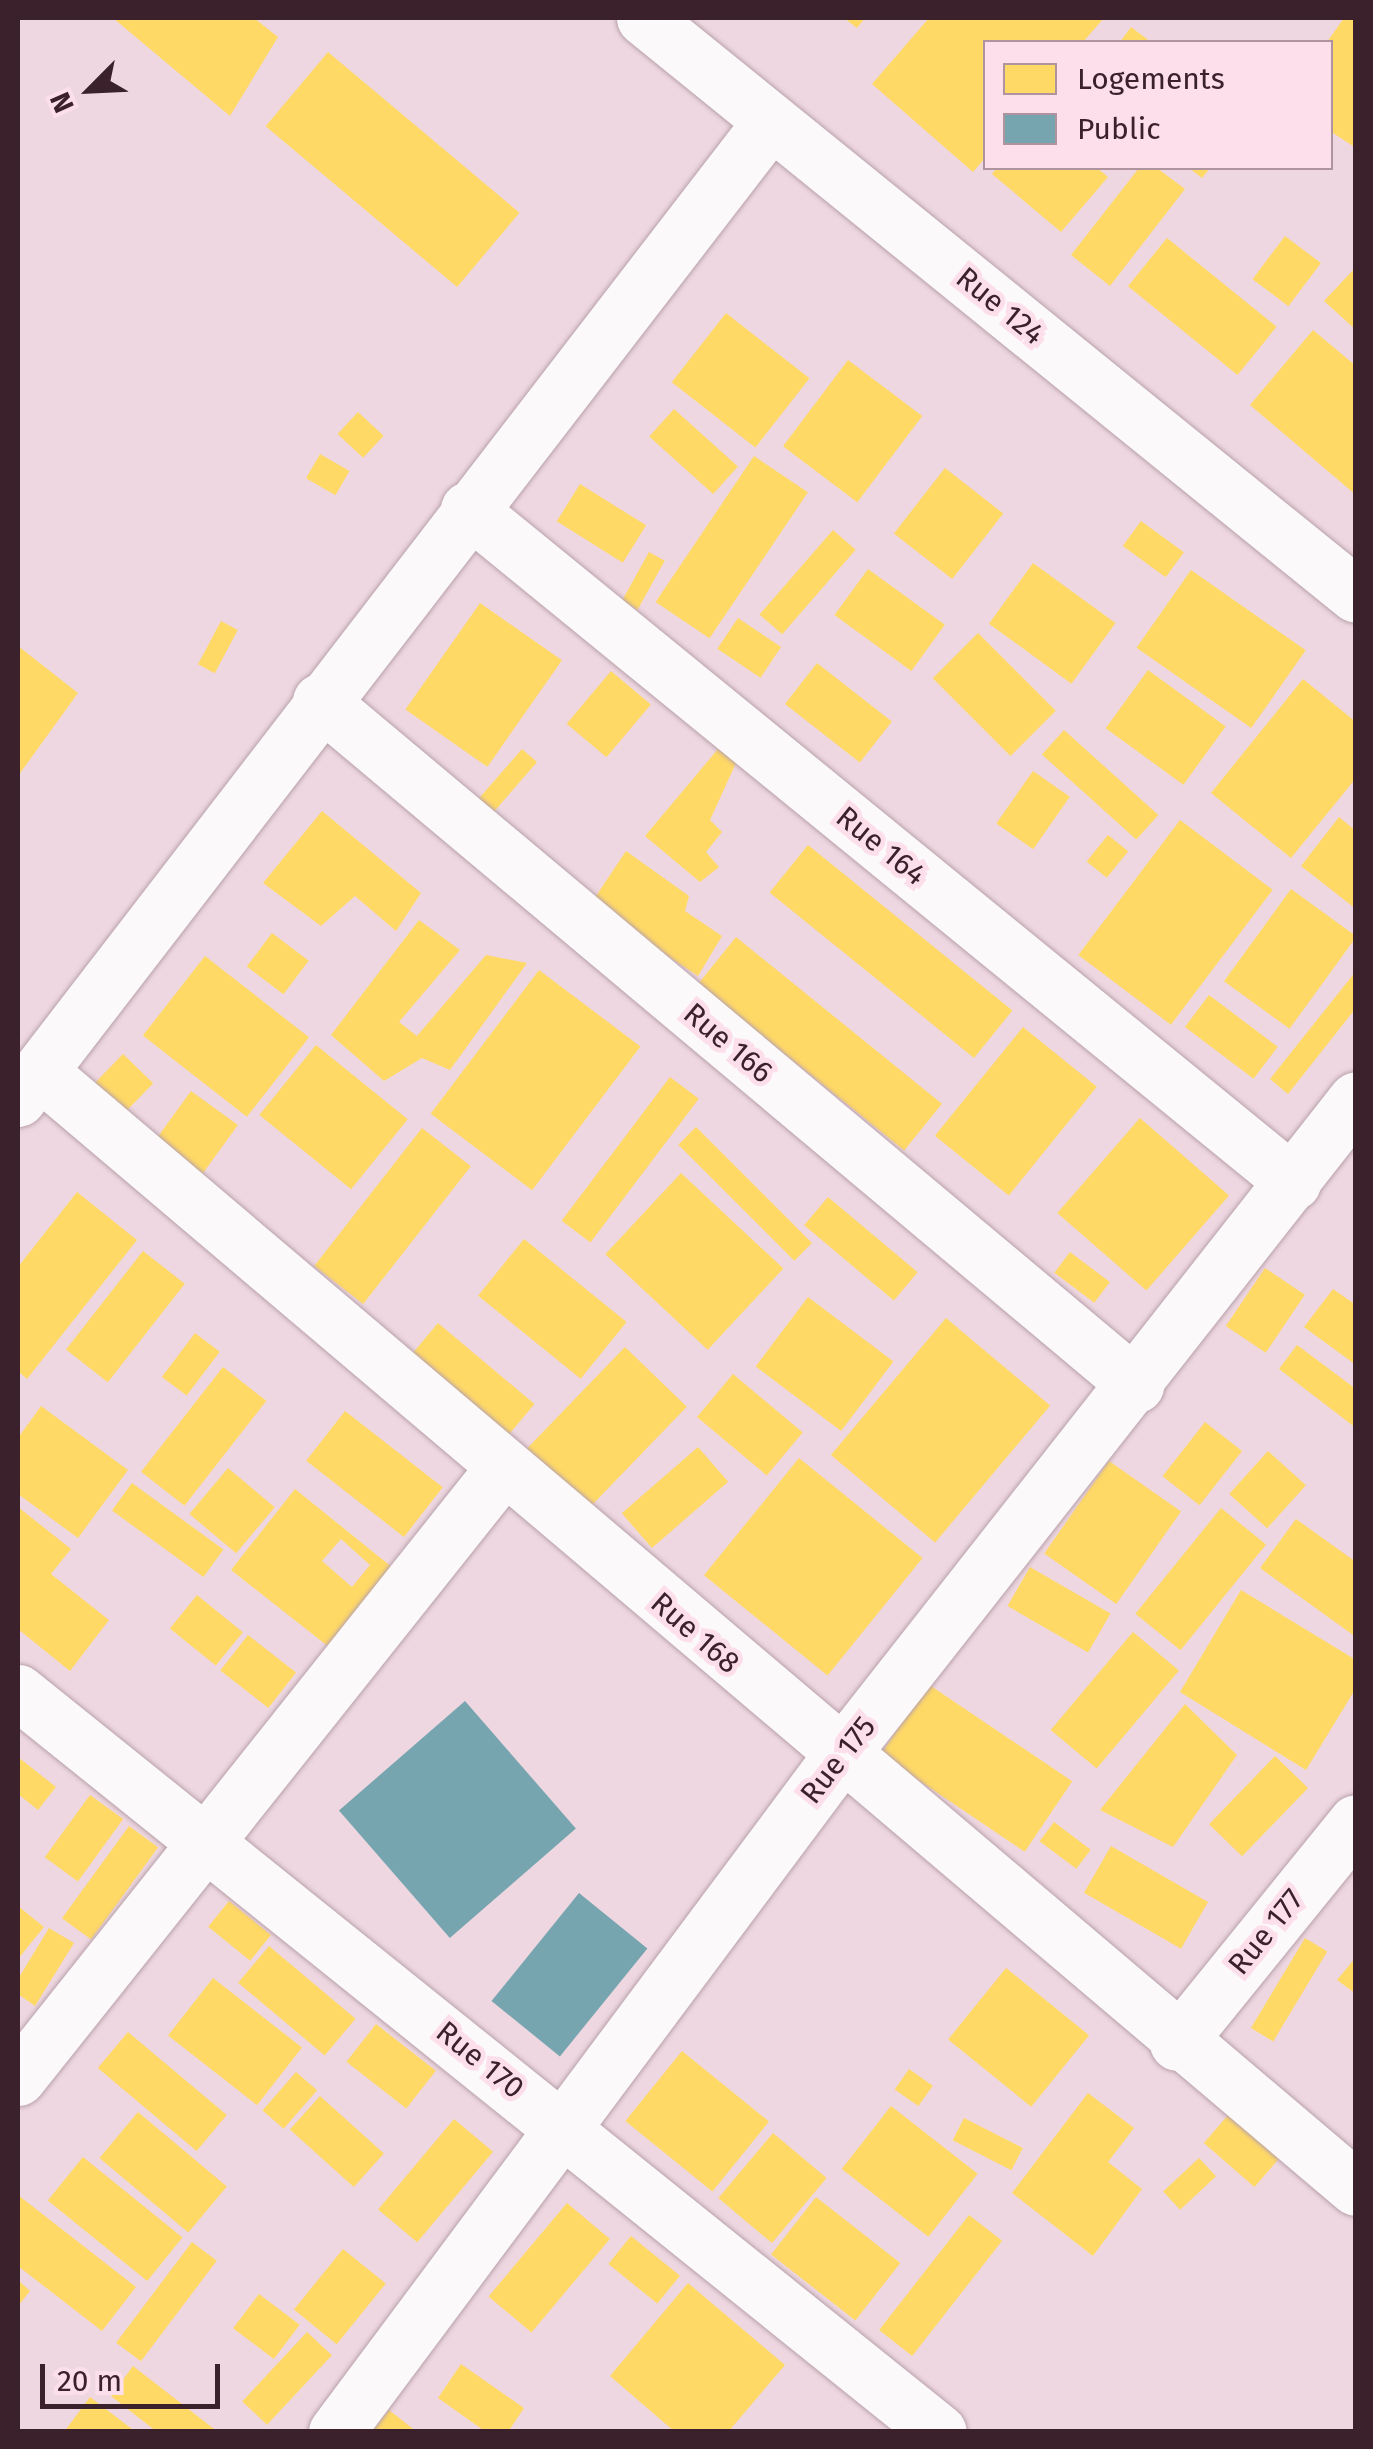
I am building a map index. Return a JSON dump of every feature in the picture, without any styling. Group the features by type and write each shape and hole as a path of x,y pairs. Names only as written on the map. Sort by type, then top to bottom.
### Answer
{"street":[{"name":"Rue 124","path":"644,18 1356,594"},
{"path":"29,1085 320,700 770,121"},
{"name":"Rue 164","path":"468,510 1294,1182"},
{"name":"Rue 166","path":"320,700 1136,1385"},
{"name":"Rue 168","path":"29,1085 503,1468 1177,2043 1356,2188"},
{"name":"Rue 175","path":"336,2432 840,1756 1136,1385 1356,1100"},
{"path":"18,2078 503,1468"},
{"name":"Rue 170","path":"18,1692 939,2432"},
{"name":"Rue 177","path":"1177,2043 1356,1822"}],"building: Logements":[{"path":"113,18 254,18 278,37 230,116"},
{"path":"844,18 865,18 857,28"},
{"path":"929,18 1104,18 1085,40 983,40 983,160 973,172 872,84"},
{"path":"1344,18 1356,18 1356,148 1333,133 1333,40 1328,40"},
{"path":"1131,27 1148,40 1121,40"},
{"path":"328,52 520,213 457,287 266,126"},
{"path":"995,170 1099,170 1108,177 1061,232 992,174"},
{"path":"1137,170 1160,170 1185,189 1110,286 1071,255"},
{"path":"1192,170 1208,170 1202,178"},
{"path":"1285,236 1321,263 1288,306 1253,279"},
{"path":"1167,238 1277,327 1238,375 1128,286"},
{"path":"1356,267 1356,330 1324,301"},
{"path":"726,313 810,378 755,448 672,382"},
{"path":"1313,330 1356,366 1356,495 1250,405"},
{"path":"848,360 922,416 857,502 783,446"},
{"path":"674,409 738,467 713,494 649,436"},
{"path":"358,412 384,436 363,458 338,434"},
{"path":"320,454 349,471 335,495 306,478"},
{"path":"754,456 808,492 709,638 656,602"},
{"path":"945,468 1003,514 952,579 894,533"},
{"path":"580,484 646,525 623,563 557,521"},
{"path":"1141,521 1184,552 1166,577 1123,546"},
{"path":"833,530 856,550 782,634 760,615"},
{"path":"649,552 665,561 638,610 622,601"},
{"path":"1033,563 1116,623 1071,684 989,624"},
{"path":"868,569 945,625 911,671 834,615"},
{"path":"1191,570 1306,650 1251,728 1137,648"},
{"path":"480,603 562,660 487,767 405,709"},
{"path":"738,618 781,647 760,678 717,649"},
{"path":"221,621 238,630 215,673 198,664"},
{"path":"978,633 1056,711 1011,756 933,678"},
{"path":"18,646 78,693 18,776"},
{"path":"817,663 892,721 860,762 785,704"},
{"path":"1148,670 1226,726 1183,785 1106,728"},
{"path":"611,671 651,704 606,757 567,724"},
{"path":"1303,679 1356,722 1356,778 1291,858 1211,793"},
{"path":"1064,730 1158,815 1136,840 1042,755"},
{"path":"522,749 537,762 486,821 471,808"},
{"path":"718,749 736,763 710,820 722,832 706,852 719,867 700,882 645,836"},
{"path":"1033,771 1070,797 1033,849 996,823"},
{"path":"322,811 421,893 396,931 355,896 321,926 263,883"},
{"path":"1339,817 1356,831 1356,909 1301,866"},
{"path":"1180,820 1273,890 1171,1025 1078,955"},
{"path":"1108,835 1128,851 1107,878 1087,861"},
{"path":"808,845 1012,1011 974,1058 770,892"},
{"path":"626,851 689,896 685,911 722,936 698,976 590,905"},
{"path":"1291,889 1356,937 1290,1029 1224,981"},
{"path":"419,920 460,950 399,1022 417,1036 486,955 527,963 450,1070 422,1058 384,1081 331,1035"},
{"path":"272,933 309,961 283,994 247,967"},
{"path":"736,937 942,1104 904,1150 698,984"},
{"path":"205,956 309,1037 247,1117 143,1036"},
{"path":"539,970 640,1046 532,1190 431,1114"},
{"path":"1356,971 1356,1008 1288,1094 1270,1079"},
{"path":"1209,995 1278,1047 1254,1079 1185,1027"},
{"path":"1023,1027 1097,1087 1009,1196 935,1136"},
{"path":"316,1045 408,1119 351,1189 259,1115"},
{"path":"123,1054 153,1083 122,1116 92,1086"},
{"path":"670,1077 699,1099 590,1242 562,1221"},
{"path":"191,1091 238,1125 201,1175 155,1141"},
{"path":"1140,1118 1229,1195 1146,1291 1057,1213"},
{"path":"696,1127 812,1243 794,1261 678,1145"},
{"path":"422,1128 471,1166 363,1304 314,1266"},
{"path":"681,1173 783,1268 708,1350 605,1254"},
{"path":"77,1192 137,1240 27,1379 18,1371 18,1267"},
{"path":"828,1197 918,1272 894,1301 804,1225"},
{"path":"524,1239 627,1322 581,1379 478,1296"},
{"path":"143,1251 185,1284 108,1382 66,1350"},
{"path":"1070,1252 1110,1282 1094,1303 1054,1273"},
{"path":"1265,1268 1305,1295 1266,1353 1226,1326"},
{"path":"1333,1289 1356,1305 1356,1365 1304,1327"},
{"path":"808,1297 893,1361 841,1431 756,1366"},
{"path":"946,1318 1050,1405 935,1543 831,1455"},
{"path":"438,1323 535,1404 504,1441 407,1360"},
{"path":"195,1333 220,1352 187,1396 162,1377"},
{"path":"1297,1345 1356,1389 1356,1428 1279,1369"},
{"path":"625,1347 687,1407 578,1520 516,1460"},
{"path":"223,1367 266,1401 184,1506 141,1472"},
{"path":"733,1374 803,1432 767,1475 697,1417"},
{"path":"41,1406 128,1470 78,1538 18,1494 18,1438"},
{"path":"345,1411 443,1487 404,1537 306,1461"},
{"path":"1205,1422 1242,1451 1200,1505 1163,1476"},
{"path":"698,1447 728,1482 652,1548 622,1513"},
{"path":"1268,1451 1306,1485 1267,1528 1229,1494"},
{"path":"799,1458 923,1558 828,1675 704,1575"},
{"path":"1109,1461 1181,1511 1116,1604 1044,1554"},
{"path":"228,1468 275,1507 236,1553 189,1514"},
{"path":"132,1483 223,1549 203,1577 112,1511"},
{"path":"295,1489 398,1572 334,1651 231,1570","holes":["341,1539 370,1565 352,1587 322,1561"]},
{"path":"18,1507 71,1549 51,1574 109,1620 70,1671 18,1629"},
{"path":"1221,1508 1266,1545 1180,1650 1135,1614"},
{"path":"1296,1519 1356,1562 1356,1637 1260,1568"},
{"path":"1030,1567 1111,1613 1088,1652 1008,1606"},
{"path":"1241,1590 1356,1660 1356,1688 1306,1770 1180,1692"},
{"path":"197,1595 243,1632 216,1666 170,1628"},
{"path":"1133,1632 1179,1671 1097,1769 1051,1730"},
{"path":"248,1635 296,1673 268,1708 220,1670"},
{"path":"928,1684 1072,1781 1025,1852 880,1754"},
{"path":"1185,1704 1237,1755 1173,1847 1100,1810"},
{"path":"1275,1756 1308,1788 1242,1856 1209,1824"},
{"path":"18,1757 56,1787 38,1810 18,1794"},
{"path":"90,1795 123,1819 78,1881 45,1857"},
{"path":"1054,1822 1091,1850 1076,1869 1040,1841"},
{"path":"129,1826 158,1847 91,1939 62,1918"},
{"path":"1111,1846 1208,1902 1181,1949 1084,1893"},
{"path":"229,1901 271,1935 250,1961 208,1927"},
{"path":"18,1906 44,1927 18,1959"},
{"path":"49,1928 74,1943 35,2006 18,1994 18,1979"},
{"path":"1305,1938 1327,1951 1273,2041 1251,2028"},
{"path":"269,1946 356,2019 325,2055 238,1983"},
{"path":"1356,1957 1356,1994 1337,1980"},
{"path":"1006,1968 1089,2035 1031,2107 948,2039"},
{"path":"213,1978 302,2048 257,2105 168,2036"},
{"path":"376,2024 436,2071 406,2109 346,2062"},
{"path":"128,2032 227,2115 197,2151 98,2068"},
{"path":"682,2051 769,2121 712,2191 625,2121"},
{"path":"909,2069 933,2086 918,2106 895,2089"},
{"path":"296,2072 317,2090 284,2129 263,2110"},
{"path":"1088,2093 1134,2128 1108,2162 1142,2189 1093,2256 1012,2193"},
{"path":"320,2096 384,2154 354,2187 290,2129"},
{"path":"891,2106 978,2174 928,2237 842,2169"},
{"path":"1236,2106 1287,2150 1254,2187 1204,2143"},
{"path":"138,2112 227,2187 188,2233 99,2158"},
{"path":"964,2118 1023,2148 1011,2170 953,2140"},
{"path":"454,2119 493,2152 417,2242 378,2209"},
{"path":"773,2133 827,2178 772,2243 718,2198"},
{"path":"83,2157 182,2238 147,2281 48,2201"},
{"path":"1199,2158 1216,2176 1180,2210 1163,2191"},
{"path":"18,2195 136,2287 102,2331 18,2266"},
{"path":"816,2197 900,2263 855,2320 771,2255"},
{"path":"567,2203 610,2239 531,2332 489,2296"},
{"path":"969,2215 1002,2241 912,2356 879,2330"},
{"path":"631,2236 680,2276 657,2304 608,2264"},
{"path":"192,2242 217,2261 141,2361 116,2343"},
{"path":"343,2249 386,2284 337,2344 294,2310"},
{"path":"18,2280 30,2291 18,2306"},
{"path":"688,2283 785,2365 728,2432 675,2432 610,2376"},
{"path":"259,2294 300,2325 274,2359 233,2328"},
{"path":"307,2332 332,2355 267,2425 242,2401"},
{"path":"461,2364 524,2408 508,2432 486,2432 438,2398"},
{"path":"133,2366 218,2432 157,2432 111,2396"},
{"path":"90,2397 136,2432 64,2432"},
{"path":"389,2410 417,2432 372,2432"}],"building: Public":[{"path":"465,1701 576,1829 450,1938 339,1811"},
{"path":"579,1893 647,1948 560,2056 492,2001"}]}
